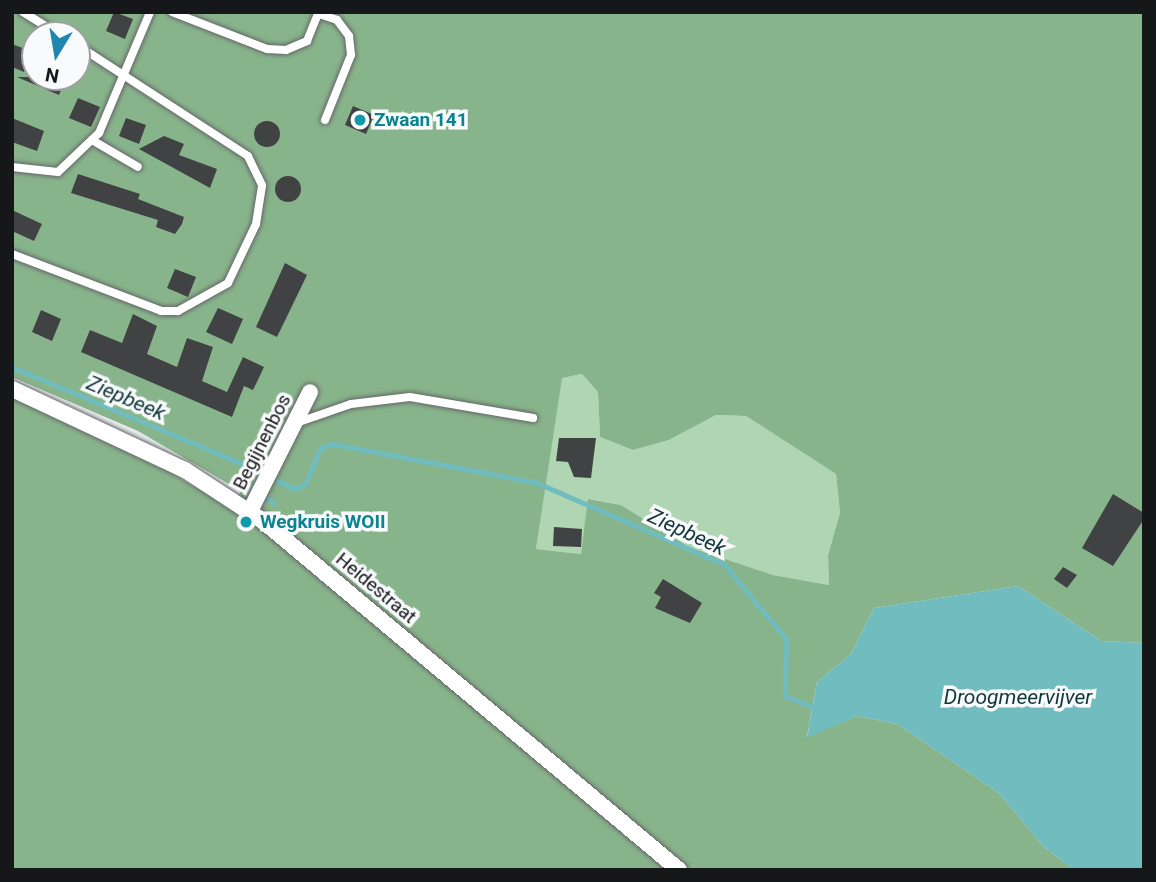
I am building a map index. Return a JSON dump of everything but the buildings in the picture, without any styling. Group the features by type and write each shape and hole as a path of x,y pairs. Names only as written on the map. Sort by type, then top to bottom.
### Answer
{"street":[{"name":"Heidestraat","path":"12,389 138,446 250,511 679,870"},
{"name":"Begijnenbos","path":"250,511 299,422 310,392"}],"lane":[{"path":"12,167 58,172 92,140 150,12"},
{"path":"172,12 267,49 286,50 307,41 319,13 343,28 351,55 325,120"},
{"path":"12,254 161,311 178,311 228,283 256,224 262,185 248,156 91,54"},
{"path":"92,140 138,167"},
{"path":"299,422 351,404 410,397 533,418"}],"green space":[{"path":"12,12 1144,12 1144,643 1101,641 1018,586 874,608 851,654 817,682 807,737 857,716 897,724 999,793 1043,846 1074,870 12,870 12,397 129,448 231,508 241,491 138,431 12,377","holes":["582,374 598,392 600,437 633,450 669,440 716,415 746,416 836,474 840,513 828,555 829,585 773,575 689,547 621,505 588,499 581,554 536,549 562,378"]},
{"path":"582,374 598,392 600,437 633,450 669,440 716,415 746,416 836,474 840,513 828,555 829,585 773,575 689,547 621,505 589,499 581,554 536,549 561,378"}],"water":[{"name":"Droogmeervijver","path":"1018,586 1101,641 1144,643 1144,870 1074,870 1043,846 999,793 897,724 857,716 807,738 817,682 851,654 874,608"}],"waterway":[{"name":"Ziepbeek","path":"12,367 266,474"},
{"name":"Ziepbeek","path":"278,481 296,489 306,483 320,448 333,444 535,482 724,564 786,639 785,696 817,708"},
{"path":"245,485 257,492"},
{"path":"263,496 274,503"}],"place":[{"name":"Zwaan 141","path":"360,120"},
{"name":"Wegkruis WOII","path":"246,522"}]}
